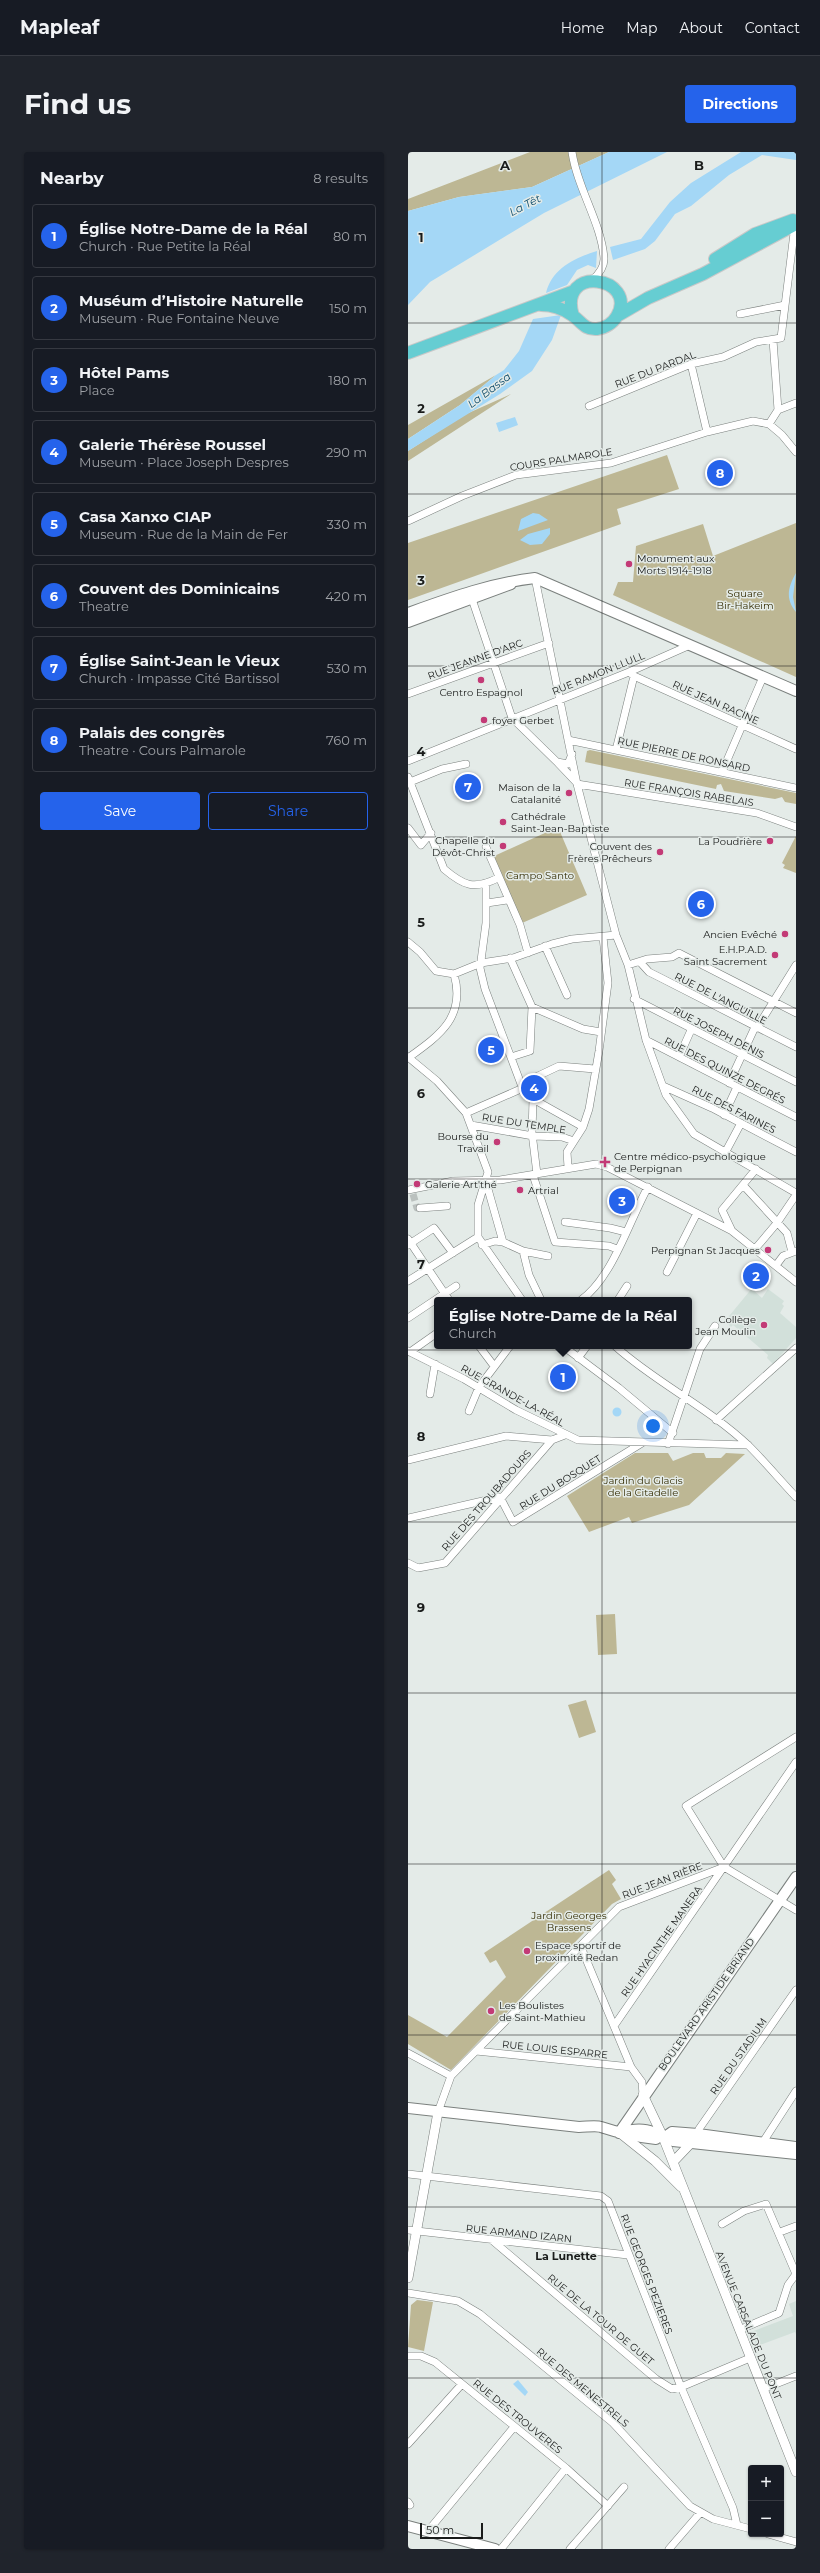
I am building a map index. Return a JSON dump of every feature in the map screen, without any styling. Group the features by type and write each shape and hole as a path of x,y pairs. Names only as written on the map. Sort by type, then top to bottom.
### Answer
{"main road":[{"path":"541,304 554,305 573,316 584,326 591,329 606,327 617,316 648,298 703,274 796,223"},
{"path":"408,353 574,291 585,282 592,280 608,283 618,296 619,310 617,316"},
{"path":"573,316 571,308 574,291"},
{"path":"618,296 634,300 648,298"},
{"path":"408,613 470,591 504,582 513,583 535,578 796,691"},
{"path":"408,622 508,588 513,583"},
{"name":"BOULEVARD ARISTIDE BRIAND","path":"619,2133 643,2094 796,1877"},
{"path":"408,2108 579,2127 601,2126 607,2130 619,2133 656,2139 672,2132 698,2134 796,2154"},
{"path":"662,2136 673,2140 692,2142 796,2147"},
{"path":"408,2526 428,2531 471,2546 495,2549"}],"street":[{"path":"572,152 574,166 601,244 604,260 598,275 592,280"},
{"path":"778,410 773,340 781,338 796,223"},
{"path":"740,314 785,305"},
{"name":"RUE DU PARDAL","path":"589,406 691,364 723,357 756,342 773,340"},
{"path":"691,364 707,432"},
{"path":"796,403 778,410 769,424 782,435 796,452"},
{"name":"COURS PALMAROLE","path":"408,521 480,488 516,476 606,464 707,432 753,421 769,424"},
{"path":"535,578 577,784 616,935 628,965 634,999 646,1040 666,1095 694,1134 725,1153 756,1169 796,1194 777,1223 755,1249"},
{"path":"472,599 512,718 577,784"},
{"name":"RUE JEANNE D'ARC","path":"408,694 549,643"},
{"name":"RUE RAMON LLULL","path":"408,761 560,698 632,674 690,645"},
{"path":"616,750 632,674"},
{"name":"RUE JEAN RACINE","path":"632,674 796,749"},
{"path":"722,772 763,677"},
{"name":"RUE PIERRE DE RONSARD","path":"568,740 796,788"},
{"path":"557,762 568,764 572,754"},
{"path":"466,764 442,769 409,779 431,833 438,859 444,869 465,883 474,886 486,884 498,878"},
{"name":"RUE FRANÇOIS RABELAIS","path":"577,784 757,813 796,827"},
{"path":"408,828 421,845 431,833"},
{"path":"486,847 507,900 520,925 528,953"},
{"path":"486,884 487,903 481,963 484,989 522,1086 533,1099 583,1127"},
{"path":"487,903 507,900"},
{"path":"408,942 420,952 436,971 454,974 481,963 510,958 545,946 572,939 616,935"},
{"path":"568,1167 567,1152 583,1127 589,1108 601,1032 608,983 603,937"},
{"path":"545,946 567,995"},
{"path":"628,965 672,957 679,953 796,1013"},
{"path":"510,958 532,1007 530,1051 511,1057"},
{"name":"RUE DE L'ANGUILLE","path":"640,962 649,972 796,1048"},
{"path":"729,1083 741,1055 756,1027 796,966"},
{"path":"454,974 458,986 457,1006 439,1036 408,1058 437,1081 466,1113 484,1156 488,1172 487,1181 478,1205 478,1237 482,1245 520,1297"},
{"name":"RUE JOSEPH DENIS","path":"634,999 691,1030 796,1082"},
{"path":"532,1007 583,1029 601,1032"},
{"path":"679,1057 691,1030"},
{"name":"RUE DES QUINZE DEGRÉS","path":"646,1040 796,1117"},
{"path":"466,1113 559,1066 595,1069"},
{"name":"RUE DES FARINES","path":"663,1086 724,1114 796,1152"},
{"path":"724,1114 737,1087"},
{"path":"533,1099 535,1174 555,1242 609,1246 617,1249"},
{"path":"725,1153 741,1123"},
{"name":"RUE DU TEMPLE","path":"471,1125 533,1136 562,1137 574,1141"},
{"path":"411,1191 453,1181 487,1181 535,1174 568,1167 602,1165 648,1187 732,1231 777,1264 796,1282"},
{"path":"732,1231 722,1210 756,1169"},
{"path":"487,1181 503,1242"},
{"path":"743,1185 787,1233 794,1252 783,1256 777,1264"},
{"path":"584,1297 607,1270 648,1187"},
{"path":"420,1208 447,1206"},
{"path":"667,1272 697,1213"},
{"path":"565,1222 610,1228 626,1232"},
{"path":"453,1253 434,1228 409,1242 447,1297 456,1286"},
{"path":"408,1282 478,1237"},
{"path":"482,1245 495,1241 503,1242 523,1251 548,1256"},
{"path":"523,1251 529,1275 540,1297"},
{"path":"620,1297 627,1286"},
{"path":"408,1318 434,1304"},
{"path":"668,1444 700,1349 715,1326"},
{"path":"409,1352 434,1336"},
{"path":"716,1420 796,1348"},
{"path":"481,1349 494,1366"},
{"path":"468,1411 479,1387 508,1349"},
{"path":"567,1349 619,1388 672,1433"},
{"path":"578,1358 585,1349"},
{"path":"619,1349 661,1383 684,1396 748,1445 796,1497"},
{"name":"RUE GRANDE-LA-RÉAL","path":"409,1352 479,1387 516,1410 578,1440 668,1444 748,1445"},
{"path":"430,1394 435,1364"},
{"path":"408,1460 506,1436 552,1440 565,1435"},
{"name":"RUE DES TROUBADOURS","path":"408,1563 418,1568 445,1563 500,1497 552,1440"},
{"name":"RUE DU BOSQUET","path":"500,1497 513,1522 642,1443"},
{"path":"408,1518 500,1497"},
{"path":"796,1737 686,1806 724,1868 796,1910"},
{"name":"RUE HYACINTHE MANERA","path":"614,2026 796,1762"},
{"name":"RUE JEAN RIÈRE","path":"438,2112 451,2076 581,1947 619,1907 724,1868"},
{"path":"581,1947 631,2067 642,2082 643,2094"},
{"name":"RUE DU STADIUM","path":"698,2134 699,2129 796,1990"},
{"name":"RUE LOUIS ESPARRE","path":"476,2051 631,2067"},
{"path":"408,2053 451,2076"},
{"path":"760,2146 796,2091"},
{"name":"AVENUE CARSALADE DU PONT","path":"643,2094 673,2162 681,2187 796,2472"},
{"path":"408,2278 413,2231 427,2176 438,2112"},
{"name":"AVENUE CARSALADE DU PONT","path":"619,2133 655,2161 681,2187"},
{"path":"673,2162 692,2142"},
{"name":"RUE GEORGES PEZIERES","path":"408,2174 601,2196 608,2201 681,2388 733,2508 737,2525"},
{"path":"722,2224 744,2211 766,2204 780,2232 796,2274 788,2285 779,2313 739,2330"},
{"path":"780,2232 796,2226"},
{"name":"RUE ARMAND IZARN","path":"413,2231 628,2255"},
{"name":"RUE DE LA TOUR DE GUET","path":"493,2241 656,2379 672,2389 681,2388"},
{"name":"RUE DES MENESTRELS","path":"408,2293 458,2301 480,2314 613,2423 690,2506 700,2514 748,2528"},
{"name":"RUE DES TROUVERES","path":"408,2356 421,2356 434,2362 566,2468 608,2506"},
{"path":"681,2388 750,2358"},
{"path":"763,2389 796,2376"},
{"path":"408,2444 462,2384"},
{"path":"428,2531 514,2426"},
{"path":"501,2549 566,2468"},
{"path":"570,2549 624,2487"},
{"path":"669,2549 700,2514"},
{"path":"778,2537 796,2542"}],"shaded area":[{"name":"Collège Jean Moulin","path":"753,1287 752,1289 762,1298 768,1289 784,1301 782,1304 784,1306 780,1313 796,1327 796,1338 773,1364 767,1358 768,1355 733,1325 731,1327 725,1321"},
{"path":"796,2301 796,2334 795,2332 757,2346 751,2332 793,2316 789,2304"}],"green space":[{"path":"530,152 609,152 532,187 459,197 408,211 408,199"},
{"path":"496,375 460,405 408,439 408,425"},
{"path":"511,394 408,461 408,451 464,415"},
{"path":"667,455 679,489 617,509 621,524 408,600 408,543"},
{"name":"Square Bir-Hakeim","path":"796,523 796,677 613,595 618,582 633,582 636,546 703,524 713,556"},
{"path":"590,750 796,793 796,804 785,802 782,797 775,799 724,791 721,784 717,785 716,789 585,762 587,751"},
{"name":"Campo Santo","path":"558,827 587,895 522,923 492,857"},
{"path":"796,836 796,873 783,868 785,865 782,863"},
{"name":"Jardin du Glacis de la Citadelle","path":"635,1453 668,1453 673,1461 693,1453 704,1453 706,1458 721,1458 726,1453 745,1454 689,1505 632,1523 629,1517 589,1532 567,1496"},
{"path":"615,1614 617,1654 598,1655 596,1615"},
{"path":"586,1700 596,1732 579,1738 568,1705"},
{"name":"Jardin Georges Brassens","path":"609,1870 616,1880 612,1884 621,1899 612,1904 451,2070 408,2044 408,2015 447,2037 506,1977 496,1960 490,1963 484,1953"},
{"path":"417,2300 433,2302 424,2351 408,2347 411,2305"}],"water":[{"name":"La Têt","path":"609,152 667,152 544,213 430,282 408,305 408,211 459,197 532,187"},
{"path":"741,152 796,152 796,160 762,155 729,175 691,206 675,214 655,241 645,249 613,260 610,247 641,239 670,202 691,183"},
{"path":"597,251 596,268 588,265 577,270 567,285 546,293 553,277 566,265"},
{"name":"La Bassa","path":"561,315 552,340 532,371 500,394 408,451 408,439 460,405 504,370 519,351 533,319"},
{"path":"515,417 518,425 499,432 496,423"},
{"path":"533,513 539,514 548,520 518,531 521,519"},
{"path":"550,528 550,534 542,544 530,545 520,540 528,534"},
{"path":"796,573 793,597 796,612 790,602 789,593 791,583"},
{"path":"617,1407 622,1412 617,1417 612,1412"},
{"path":"518,2380 528,2392 525,2396 513,2384"}],"tunnel":[{"path":"413,1194 417,1208 420,1208"}],"place":[{"name":"Palais des congrès","path":"720,473"},
{"name":"Monument aux Morts 1914-1918","path":"629,564"},
{"name":"Centro Espagnol","path":"481,680"},
{"name":"foyer Gerbet","path":"484,720"},
{"name":"Église Saint-Jean le Vieux","path":"468,787"},
{"name":"Maison de la Catalanité","path":"569,793"},
{"name":"Cathédrale Saint-Jean-Baptiste","path":"503,822"},
{"name":"La Poudrière","path":"770,841"},
{"name":"Chapelle du Dévôt-Christ","path":"503,846"},
{"name":"Couvent des Frères Prêcheurs","path":"660,852"},
{"name":"Couvent des Dominicains","path":"701,904"},
{"name":"Ancien Evêché","path":"785,934"},
{"name":"E.H.P.A.D. Saint Sacrement","path":"775,955"},
{"name":"Casa Xanxo CIAP","path":"491,1050"},
{"name":"Galerie Thérèse Roussel","path":"534,1088"},
{"name":"Bourse du Travail","path":"497,1142"},
{"name":"Centre médico-psychologique de Perpignan","path":"605,1162"},
{"name":"Galerie Art'thé","path":"417,1184"},
{"name":"Artrial","path":"520,1190"},
{"name":"Hôtel Pams","path":"622,1201"},
{"name":"Perpignan St Jacques","path":"768,1250"},
{"name":"Muséum d’Histoire Naturelle","path":"756,1276"},
{"name":"Collège Jean Moulin","path":"764,1325"},
{"name":"Église Notre-Dame de la Réal","path":"563,1377"},
{"name":"Espace sportif de proximité Redan","path":"527,1951"},
{"name":"Les Boulistes de Saint-Mathieu","path":"491,2011"}],"district":[{"name":"La Lunette","path":"566,2256"}]}
